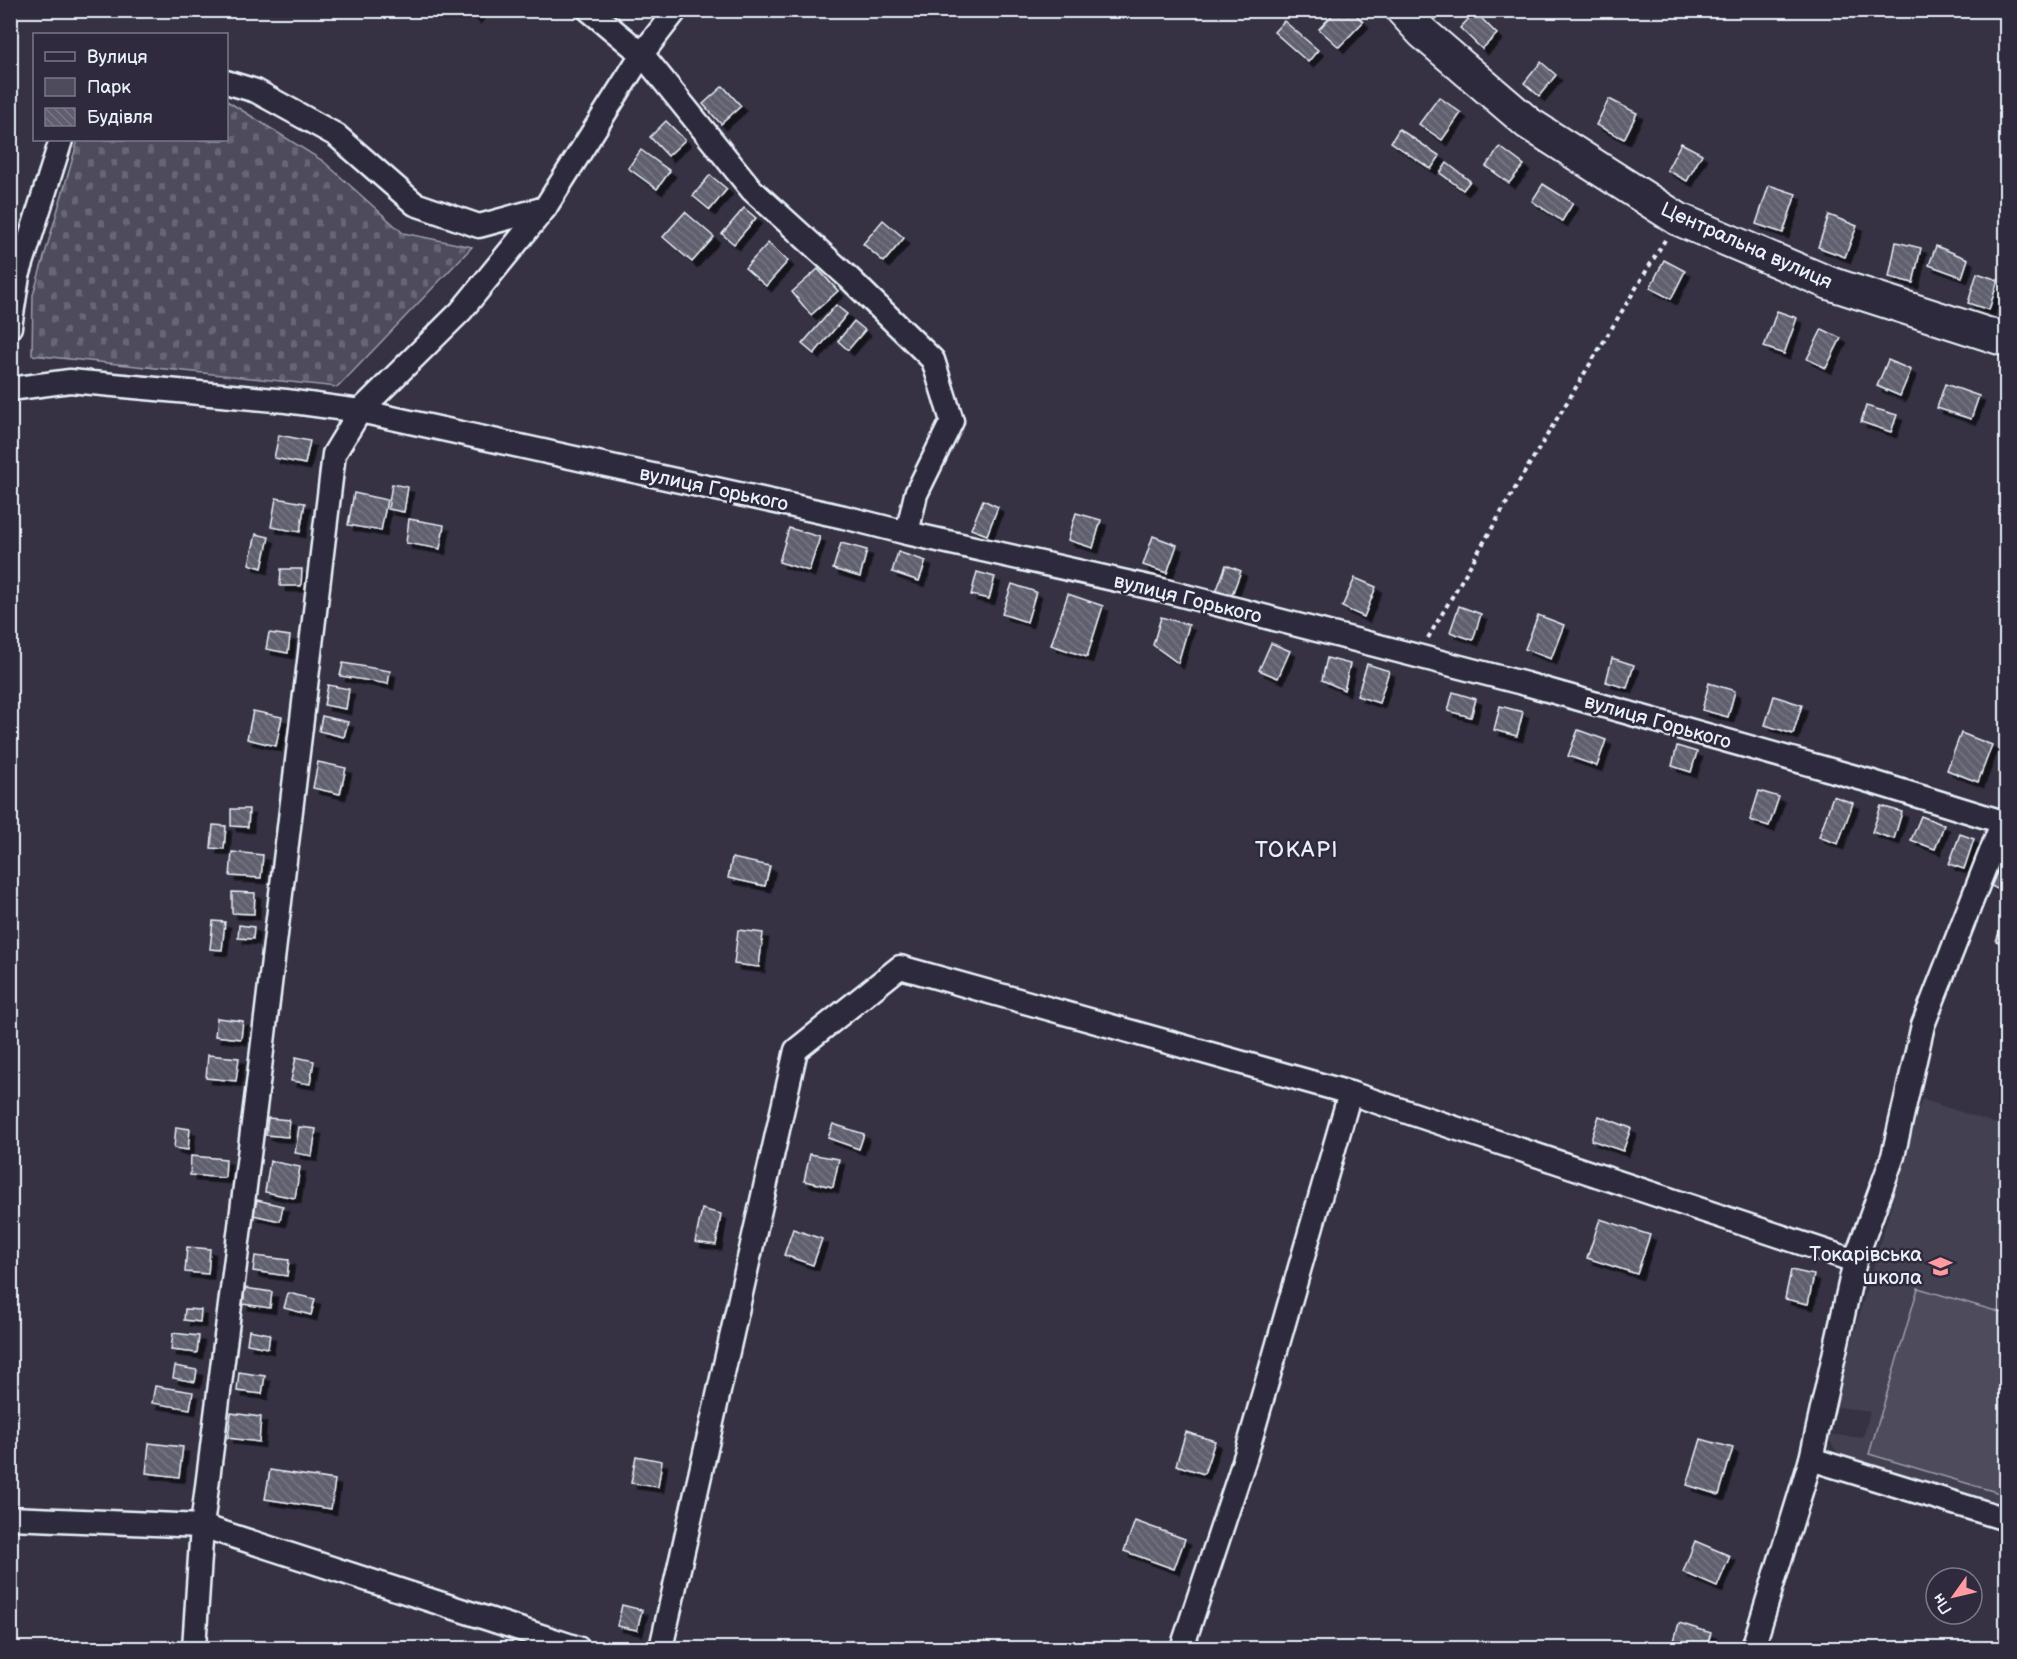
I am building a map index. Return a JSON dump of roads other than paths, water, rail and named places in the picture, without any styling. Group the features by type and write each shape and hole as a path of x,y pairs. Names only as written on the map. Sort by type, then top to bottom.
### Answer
{"street":[{"path":"590,10 642,54 752,190 848,277 933,360 952,421 916,494 907,533"},
{"path":"194,1648 202,1526 334,454 360,411 461,311 545,208 642,54 676,10"},
{"name":"Центральна вулиця","path":"1402,10 1422,32 1528,123 1678,219 1829,283 2007,340"},
{"path":"228,83 256,91 336,135 415,204 479,226 545,208"},
{"path":"10,327 18,276 61,141"},
{"name":"вулиця Горького","path":"10,389 70,381 286,401 360,411 844,517 1162,590 1526,684 1832,770 2005,822"},
{"path":"1753,1648 1811,1459 1855,1262 1893,1156 1923,1025 2005,822"},
{"path":"662,1648 796,1050 900,967 1350,1093 1855,1262"},
{"path":"1182,1648 1246,1455 1350,1093"},
{"path":"1811,1459 2007,1519"},
{"path":"10,1518 202,1526 578,1648"}],"place":[{"name":"Токарівська школа","path":"1940,1266"}],"district":[{"name":"ТОКАРІ","path":"1297,849"}]}
